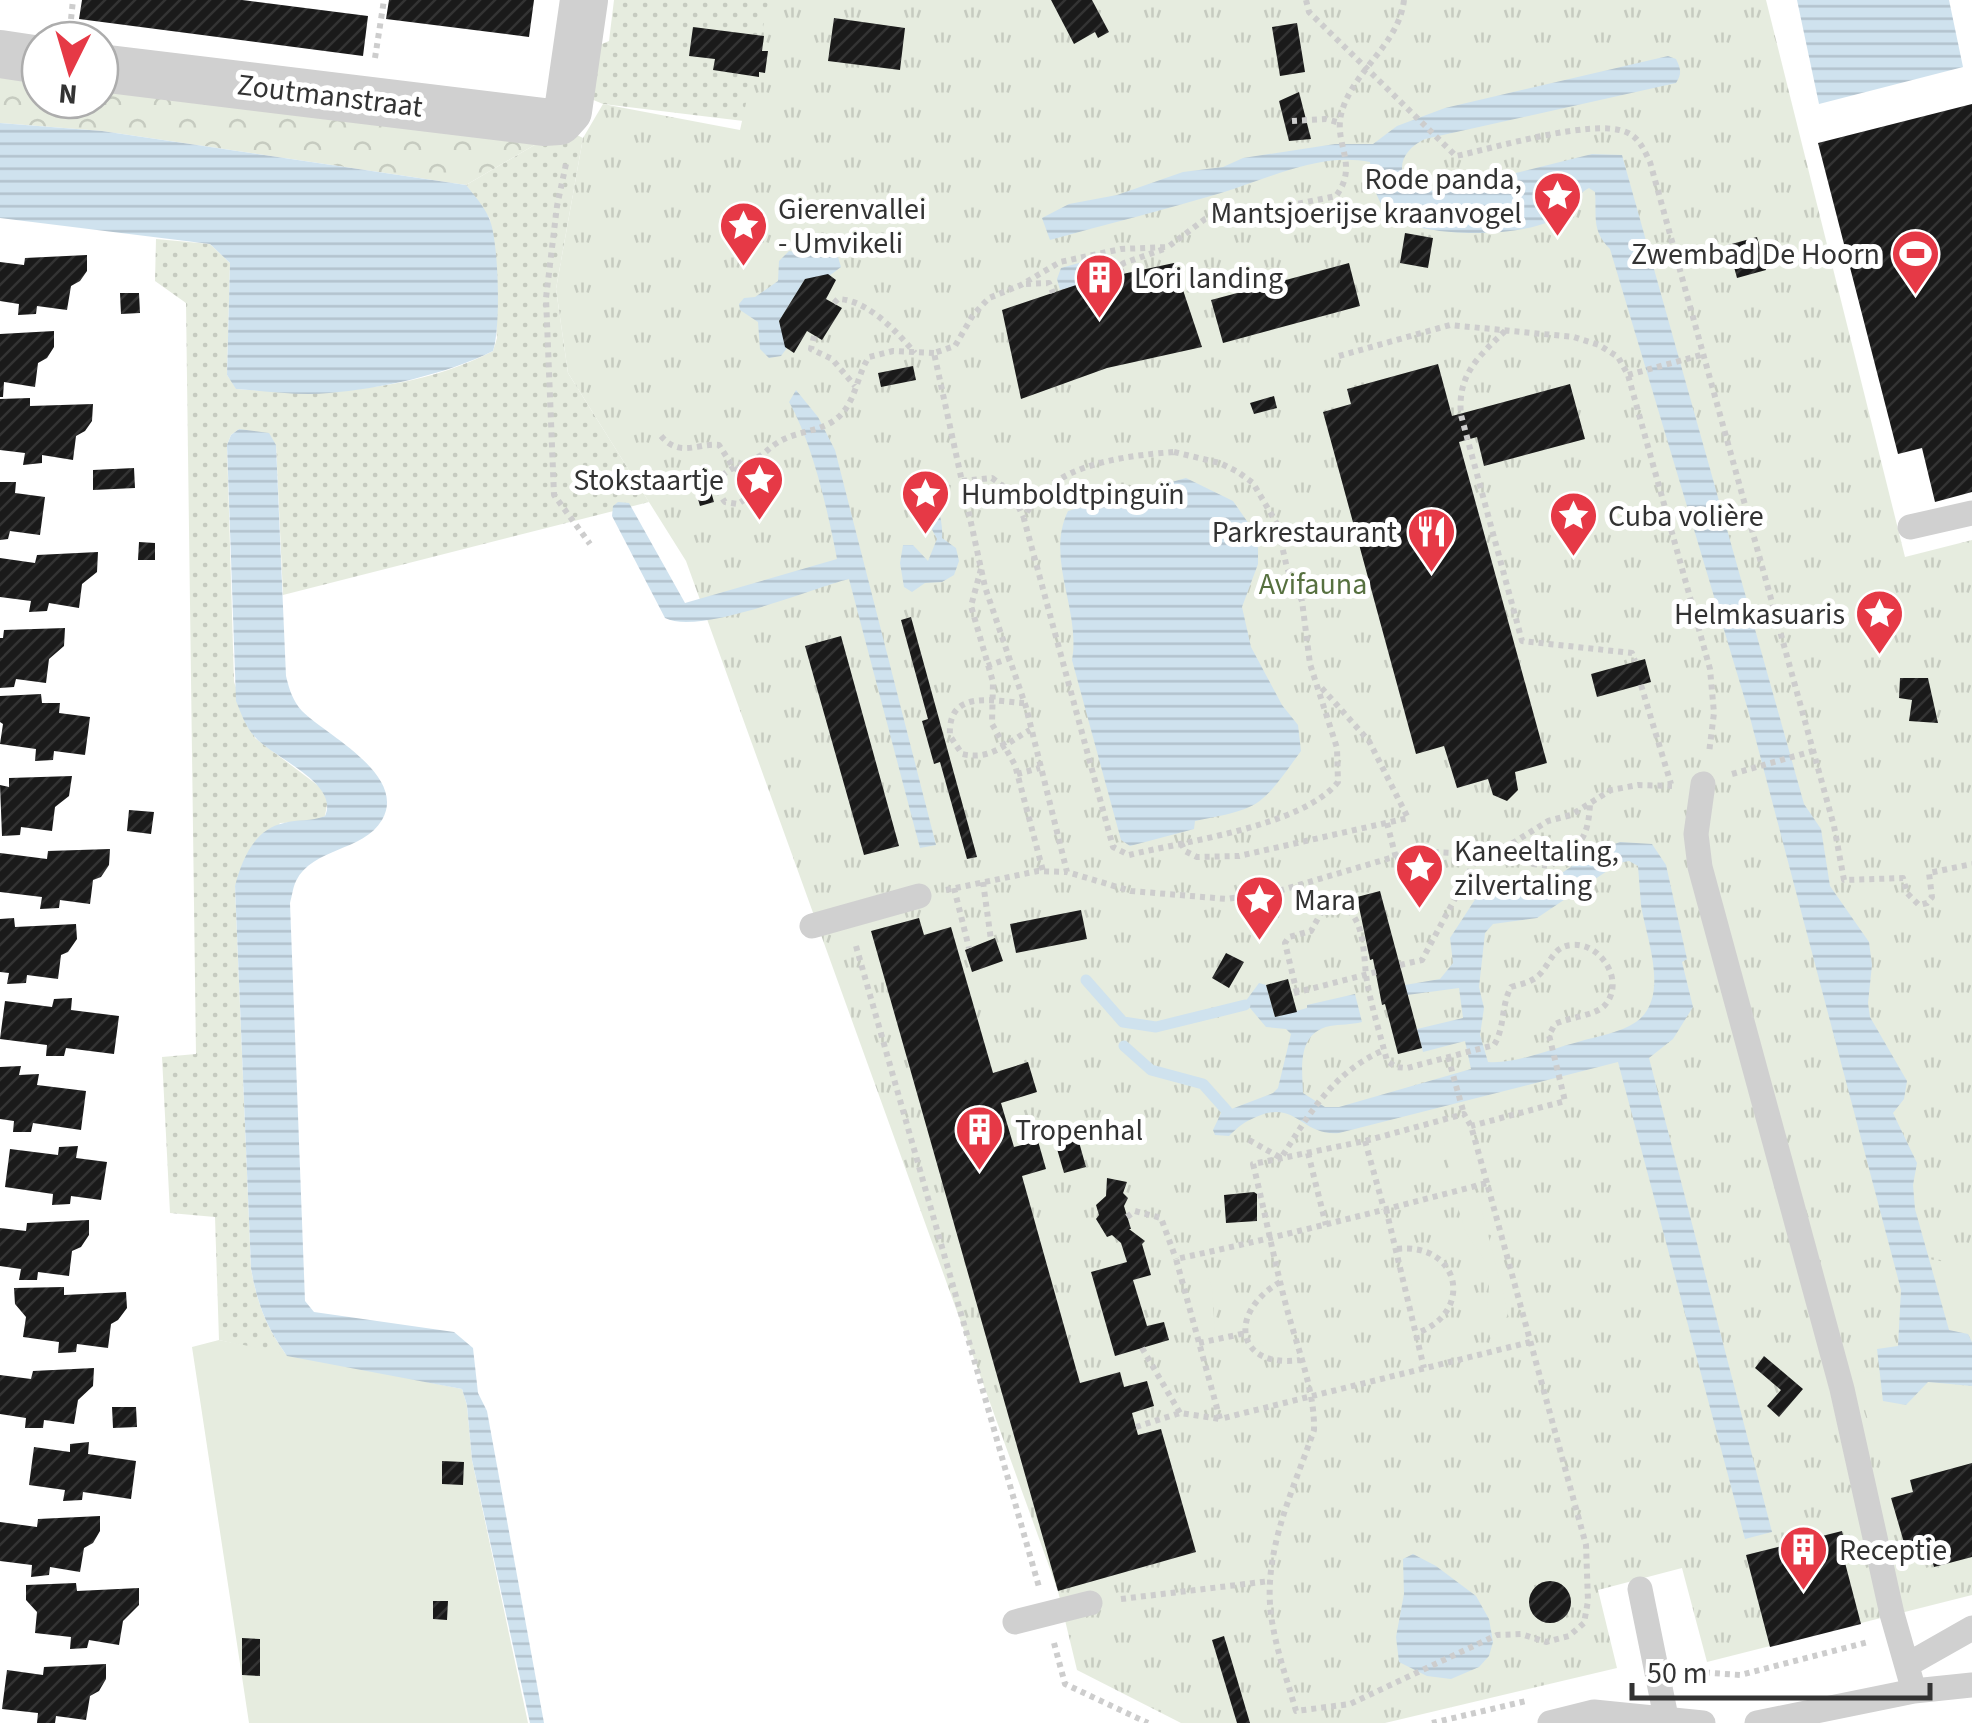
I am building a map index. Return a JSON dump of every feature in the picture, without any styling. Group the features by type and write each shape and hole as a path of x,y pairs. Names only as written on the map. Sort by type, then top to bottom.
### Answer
{"street":[{"path":"559,120 568,112 584,0"},
{"name":"Zoutmanstraat","path":"120,70 544,122 559,120"}],"lane":[{"path":"1910,527 1972,513"},
{"path":"1702,784 1696,834 1700,867 1842,1389 1892,1614 1914,1691"},
{"path":"812,926 918,896"},
{"path":"1640,1589 1666,1717"},
{"path":"1015,1622 1090,1603"},
{"path":"1907,1665 1972,1628"},
{"path":"1756,1723 1914,1691 1972,1685"},
{"path":"1550,1723 1594,1712 1703,1723"}],"path":[{"path":"370,101 384,0"},
{"path":"1306,0 1309,12 1456,156 1595,127 1630,133 1641,144 1650,162 1834,826 1844,880 1903,878 1907,893 1919,905 1932,896 1929,873 1972,864"},
{"path":"1122,274 1120,266 1124,262 1168,247 1215,213 1234,208 1277,208 1336,196 1344,184 1347,166 1340,123 1342,109 1390,38 1402,15 1404,0"},
{"path":"1292,121 1326,119 1340,123"},
{"path":"559,120 572,142 557,206 546,298 554,495 590,544"},
{"path":"661,436 682,450 720,445 734,467 747,475 747,498 738,504 726,502 719,494 717,482 722,474 734,467 764,455 776,443 838,418 850,404 860,370 869,357 893,351 934,353 955,346 973,315 989,298 1060,262 1120,249 1168,247"},
{"path":"1021,285 1049,283 1053,293"},
{"path":"834,304 838,299 860,306 893,328 915,353"},
{"path":"918,896 1043,871 1067,872 1131,891 1227,899 1282,890 1414,851 1454,854 1508,846 1611,790 1702,784 1714,713 1710,669 1628,376 1618,357 1599,344 1574,337 1450,325 1339,356"},
{"path":"1506,330 1471,368 1459,392 1461,414 1522,641 1632,652 1635,662"},
{"path":"814,336 811,349 832,360 856,387"},
{"path":"934,353 981,568 1024,703 1067,872"},
{"path":"1628,376 1702,355"},
{"path":"962,482 992,478 1010,492 1024,519 1112,847 1130,856 1292,816 1326,797 1338,782 1337,748 1316,681 1302,601 1286,568 1277,524 1253,483 1220,463 1174,452 1123,457 1053,481 1030,504 1024,519"},
{"path":"981,568 971,606 993,682 992,724 1017,774 1043,871"},
{"path":"987,666 1010,658"},
{"path":"1181,843 1185,851 1197,858 1239,856 1408,818 1369,741 1316,681"},
{"path":"1641,685 1672,786"},
{"path":"1024,703 964,703 952,716 950,736 962,754 976,757 998,752 1004,744 1030,730"},
{"path":"1760,766 1813,751"},
{"path":"1017,774 1040,768"},
{"path":"1508,846 1533,864 1550,866 1580,845 1589,825 1590,804"},
{"path":"1387,823 1396,858"},
{"path":"1400,965 1422,960 1480,850"},
{"path":"983,882 991,940"},
{"path":"954,888 969,948"},
{"path":"1376,972 1366,974 1295,993 1285,943 1289,937 1310,931 1321,912 1339,908 1353,916 1364,950 1366,974 1384,1050 1390,1065 1401,1068 1494,1045 1511,987 1536,978 1558,948 1572,944 1589,946 1608,962 1611,988 1603,1008 1555,1024 1549,1035 1565,1101 1472,1126"},
{"path":"847,916 1065,1684 1148,1723"},
{"path":"1281,1158 1318,1100 1340,1076 1384,1050"},
{"path":"1448,1058 1464,1114 1472,1126 1586,1545 1588,1600 1584,1623 1569,1636 1546,1642 1522,1634 1497,1635 1350,1704 1296,1710 1272,1625 1270,1581 1274,1548 1314,1430 1253,1164 1365,1141 1464,1114"},
{"path":"1249,1140 1281,1158"},
{"path":"1365,1141 1397,1250 1424,1368"},
{"path":"1308,1153 1326,1226"},
{"path":"1176,1259 1326,1226 1487,1183"},
{"path":"1128,1217 1136,1211 1161,1218 1220,1419"},
{"path":"1397,1250 1426,1250 1445,1264 1454,1286 1448,1310 1433,1327 1417,1333"},
{"path":"1280,1282 1260,1294 1250,1306 1245,1318 1246,1333 1253,1348 1264,1358 1300,1360"},
{"path":"1199,1343 1246,1333"},
{"path":"1136,1426 1180,1413 1220,1419 1530,1342"},
{"path":"1142,1348 1180,1413"},
{"path":"1090,1603 1270,1581"}],"green space":[{"path":"614,0 804,0 769,124 603,104 591,99 597,46 609,41"},
{"name":"Avifauna","path":"769,0 1766,0 1905,557 1972,540 1972,1595 1707,1662 1682,1568 1598,1590 1617,1668 1385,1723 1181,1723 1077,1670 1058,1591 686,561 568,373 556,289 583,138 603,104 740,130"},
{"path":"0,67 20,70 20,120 120,120 120,83 543,140 466,185 102,131 0,123"},
{"path":"573,133 583,138 556,289 568,373 649,502 283,595 276,445 239,429 227,445 234,682 255,738 320,787 328,799 325,816 315,821 280,823 235,886 251,1268 263,1314 287,1356 219,1340 215,1217 170,1213 162,1057 196,1054 186,303 155,281 156,239 210,244 230,263 227,375 237,389 335,391 432,375 493,351 497,338 490,219 466,185 543,140"},
{"path":"1446,1125 1459,1125 1474,1179 1454,1188 1444,1146"},
{"path":"1478,1195 1508,1313 1502,1331 1490,1338 1489,1285 1484,1259 1466,1233 1455,1198"},
{"path":"1415,1254 1436,1262 1446,1290 1443,1307 1421,1326 1404,1255"},
{"path":"1929,1259 1972,1267 1972,1342 1968,1334 1949,1331"},
{"path":"1203,1263 1212,1288 1215,1333 1205,1336 1187,1267"},
{"path":"1277,1291 1293,1354 1270,1350 1253,1333 1256,1307"},
{"path":"219,1340 462,1389 472,1460 528,1723 249,1723 192,1347"},
{"path":"1853,1369 1879,1375 1883,1401 1906,1405 1928,1382 1972,1386 1972,1463 1911,1480 1913,1492 1891,1498"}],"water":[{"path":"1797,0 1949,0 1963,67 1819,104"},
{"path":"1668,56 1676,59 1679,66 1676,83 1425,139 1409,150 1402,172 1420,192 1460,187 1592,154 1622,155 1804,804 1821,829 1830,886 1869,942 1870,1017 1907,1081 1904,1099 1893,1113 1917,1163 1913,1185 1915,1209 1949,1330 1968,1334 1972,1342 1972,1386 1928,1382 1906,1405 1883,1401 1877,1349 1898,1346 1901,1290 1748,710 1610,249 1597,229 1595,192 1589,188 1554,219 1533,227 1493,233 1447,232 1394,217 1376,192 1370,162 1351,160 1294,168 1221,193 1050,240 1042,218 1069,204 1117,195 1183,172 1223,167 1243,158 1335,144 1373,144 1397,126 1445,108"},
{"path":"0,123 102,131 466,185 487,214 495,245 498,305 493,351 434,373 370,388 306,394 236,389 227,375 230,263 210,244 0,218"},
{"path":"789,251 838,257 841,267 829,276 805,279 779,321 787,348 781,356 769,358 760,349 758,322 740,310 739,304 778,281 779,261"},
{"path":"1100,257 1111,261 1114,276 1060,290 1057,279 1061,268"},
{"path":"796,390 818,417 835,450 936,845 920,848 849,579 728,616 681,622 665,618 612,516 613,506 618,502 629,503 685,603 837,559 812,458 789,402"},
{"path":"239,429 269,433 276,445 286,676 292,695 302,711 374,772 384,787 387,803 374,830 304,870 295,883 290,903 305,1301 314,1312 454,1332 473,1348 478,1393 487,1411 544,1723 530,1723 472,1460 462,1389 287,1356 268,1325 253,1281 235,886 257,839 274,826 325,816 327,804 314,782 255,737 236,701 227,445"},
{"path":"918,473 936,502 942,538 956,548 959,561 954,575 942,582 925,583 912,592 904,587 900,563 903,545 913,545 928,561 937,539 911,505 910,478"},
{"path":"1186,478 1233,501 1249,524 1258,548 1258,564 1242,607 1251,647 1282,705 1298,725 1301,751 1277,784 1248,808 1195,821 1194,829 1130,846 1121,840 1072,660 1072,622 1060,548 1062,529 1068,511"},
{"path":"1620,842 1652,844 1666,865 1687,959 1682,962 1693,1007 1673,1039 1649,1058 1772,1532 1745,1539 1618,1062 1339,1133 1315,1129 1281,1112 1252,1119 1229,1136 1215,1135 1213,1130 1221,1113 1278,1088 1291,1034 1286,1029 1266,1027 1245,1002 1259,983 1266,985 1275,1017 1355,994 1362,1022 1319,1030 1304,1052 1303,1093 1325,1107 1339,1107 1471,1069 1465,1041 1423,1052 1417,1029 1463,1018 1459,988 1407,995 1405,985 1440,979 1453,963 1450,938 1478,895 1490,890 1544,885 1593,852","holes":["1629,861 1638,866 1654,983 1646,1011 1636,1022 1616,1032 1522,1058 1488,1062 1480,1035 1484,1008 1479,987 1485,933 1493,924 1537,918 1619,863"]},
{"path":"1413,1554 1476,1596 1489,1619 1493,1642 1489,1656 1479,1667 1451,1679 1427,1676 1399,1662 1396,1637 1404,1594 1403,1559"}],"building":[{"path":"82,0 242,0 368,16 363,56 120,24 120,20 79,19"},
{"path":"389,0 534,0 529,37 386,19"},
{"path":"1051,0 1092,0 1109,32 1098,38 1095,32 1074,44"},
{"path":"834,18 905,28 900,70 828,61"},
{"path":"1297,23 1305,72 1280,76 1272,27"},
{"path":"693,27 764,36 762,51 768,51 765,73 759,72 759,77 713,70 715,59 689,56"},
{"path":"1299,92 1311,139 1289,141 1279,101"},
{"name":"Zwembad De Hoorn","path":"1972,104 1972,492 1935,502 1922,448 1898,454 1818,143"},
{"path":"1405,233 1433,238 1428,268 1400,263"},
{"path":"1757,237 1766,270 1737,278 1728,245"},
{"path":"87,255 87,271 71,286 67,310 37,306 36,314 18,315 19,304 0,301 0,262 24,265 25,258"},
{"name":"Lori landing","path":"1174,263 1202,347 1107,368 1021,399 1002,310 1085,282"},
{"path":"1349,263 1360,306 1223,343 1211,300"},
{"path":"828,274 836,280 826,299 842,308 822,340 807,331 794,353 785,347 779,321 805,279"},
{"path":"120,293 139,293 140,313 121,314"},
{"path":"54,331 54,347 38,363 35,387 4,382 0,397 0,334"},
{"name":"Parkrestaurant","path":"1438,364 1452,416 1570,384 1585,439 1484,466 1477,437 1459,442 1547,763 1515,772 1518,790 1507,801 1493,795 1488,779 1457,788 1444,746 1416,754 1323,412 1351,404 1347,389"},
{"path":"913,366 916,380 881,387 878,373"},
{"path":"1274,396 1277,408 1254,414 1250,403"},
{"path":"30,398 30,406 93,404 92,421 76,436 73,460 42,455 42,463 23,465 25,453 0,450 0,399"},
{"path":"704,467 714,502 700,506 690,472"},
{"path":"134,468 135,488 93,490 93,470"},
{"path":"0,482 16,482 15,493 45,497 40,535 10,531 8,539 0,540"},
{"path":"139,542 155,543 155,560 138,560"},
{"path":"98,552 97,572 82,584 79,608 49,603 47,611 29,612 31,601 0,597 0,558 35,563 37,555"},
{"path":"911,617 977,857 967,859 940,762 934,764 922,721 928,719 901,620"},
{"path":"65,628 64,646 49,659 46,683 16,679 14,687 0,688 0,638 4,630"},
{"path":"841,636 899,846 864,855 805,646"},
{"path":"1645,659 1651,682 1597,697 1591,674"},
{"path":"1900,678 1928,678 1938,723 1909,721 1912,700 1899,698"},
{"path":"41,694 42,703 60,703 59,713 90,717 85,755 54,751 53,760 35,761 36,749 0,744 0,696"},
{"path":"72,776 69,796 55,807 52,831 21,827 20,835 2,836 0,785 9,787 9,778"},
{"path":"129,810 154,812 151,834 127,831"},
{"path":"110,849 109,865 101,877 93,880 90,904 60,900 59,908 40,909 42,897 0,892 0,853 47,859 48,851"},
{"path":"1380,891 1422,1048 1398,1054 1385,1004 1382,1005 1373,959 1370,960 1357,897"},
{"path":"1081,910 1087,939 1016,953 1010,924"},
{"path":"14,918 15,927 76,924 77,939 61,955 58,979 27,975 26,983 7,984 9,973 0,972 0,919"},
{"name":"Tropenhal","path":"919,918 924,935 951,927 993,1073 1028,1062 1037,1092 1001,1103 1014,1147 1038,1141 1046,1169 1022,1176 1080,1383 1120,1372 1124,1387 1147,1381 1154,1406 1132,1413 1138,1435 1161,1429 1196,1552 1058,1591 871,931"},
{"path":"995,938 1003,961 972,972 965,950"},
{"path":"1226,953 1244,962 1229,988 1212,978"},
{"path":"1288,979 1297,1012 1275,1017 1266,985"},
{"path":"72,998 71,1010 119,1016 114,1054 66,1048 64,1056 46,1056 47,1045 0,1039 5,1001 52,1007 54,999"},
{"path":"21,1066 19,1075 39,1074 37,1085 86,1091 81,1130 33,1123 31,1132 13,1132 14,1121 0,1119 0,1067"},
{"path":"1077,1135 1086,1167 1064,1173 1055,1142"},
{"path":"78,1146 76,1158 107,1162 101,1200 71,1196 70,1204 52,1205 53,1194 5,1187 10,1149 58,1155 59,1147"},
{"path":"1107,1178 1127,1182 1123,1193 1128,1198 1124,1206 1129,1229 1145,1241 1142,1244 1151,1275 1133,1280 1147,1326 1164,1322 1169,1340 1115,1356 1091,1272 1127,1262 1121,1243 1112,1235 1107,1237 1096,1219 1096,1205 1106,1196"},
{"path":"1254,1192 1257,1221 1226,1223 1224,1195"},
{"path":"89,1220 89,1235 81,1247 72,1251 69,1276 38,1272 37,1280 19,1280 21,1269 0,1266 0,1228 26,1231 27,1223"},
{"path":"64,1287 64,1295 126,1292 127,1308 111,1324 108,1348 77,1344 76,1352 58,1353 59,1342 23,1337 26,1317 15,1304 14,1288"},
{"path":"1764,1356 1803,1389 1779,1417 1767,1406 1781,1390 1755,1368"},
{"path":"94,1368 93,1386 78,1400 74,1424 44,1420 43,1428 25,1428 26,1418 0,1414 0,1375 31,1379 33,1371"},
{"path":"112,1407 136,1407 137,1427 113,1428"},
{"path":"89,1442 88,1454 136,1461 131,1499 83,1492 82,1500 63,1501 65,1490 29,1485 34,1447 70,1452 70,1444"},
{"path":"442,1461 464,1462 463,1485 442,1484"},
{"path":"1972,1463 1972,1557 1934,1567 1926,1539 1905,1546 1891,1498 1913,1492 1910,1480"},
{"path":"100,1516 100,1531 93,1543 84,1548 80,1572 50,1567 49,1575 31,1577 32,1565 0,1561 0,1522 37,1527 38,1519"},
{"name":"Receptie","path":"1842,1531 1847,1553 1843,1555 1861,1624 1770,1647 1746,1555"},
{"path":"1550,1581 1565,1587 1571,1602 1565,1617 1550,1623 1535,1617 1529,1602 1535,1587"},
{"path":"76,1583 77,1591 139,1588 139,1605 123,1621 119,1645 89,1640 87,1648 70,1649 71,1637 35,1633 37,1612 26,1600 26,1585"},
{"path":"433,1601 448,1601 447,1620 433,1619"},
{"path":"1224,1636 1250,1723 1237,1723 1212,1640"},
{"path":"242,1638 260,1639 260,1676 242,1675"},
{"path":"106,1664 106,1679 99,1691 90,1696 86,1720 56,1716 55,1723 37,1723 38,1713 2,1709 7,1670 43,1675 44,1667"}],"waterway":[{"path":"1086,980 1123,1022 1156,1027 1245,1005"},
{"path":"1124,1046 1151,1070 1203,1084 1227,1111"}],"place":[{"name":"Rode panda, Mantsjoerijse kraanvogel","path":"1557,238"},
{"name":"Gierenvallei - Umvikeli","path":"743,268"},
{"name":"Zwembad De Hoorn","path":"1915,296"},
{"name":"Lori landing","path":"1099,320"},
{"name":"Stokstaartje","path":"759,522"},
{"name":"Humboldtpinguïn","path":"926,536"},
{"name":"Cuba volière","path":"1573,558"},
{"name":"Parkrestaurant","path":"1432,574"},
{"name":"Helmkasuaris","path":"1880,656"},
{"name":"Kaneeltaling, zilvertaling","path":"1419,910"},
{"name":"Mara","path":"1259,942"},
{"name":"Tropenhal","path":"980,1172"},
{"name":"Receptie","path":"1804,1592"}]}
